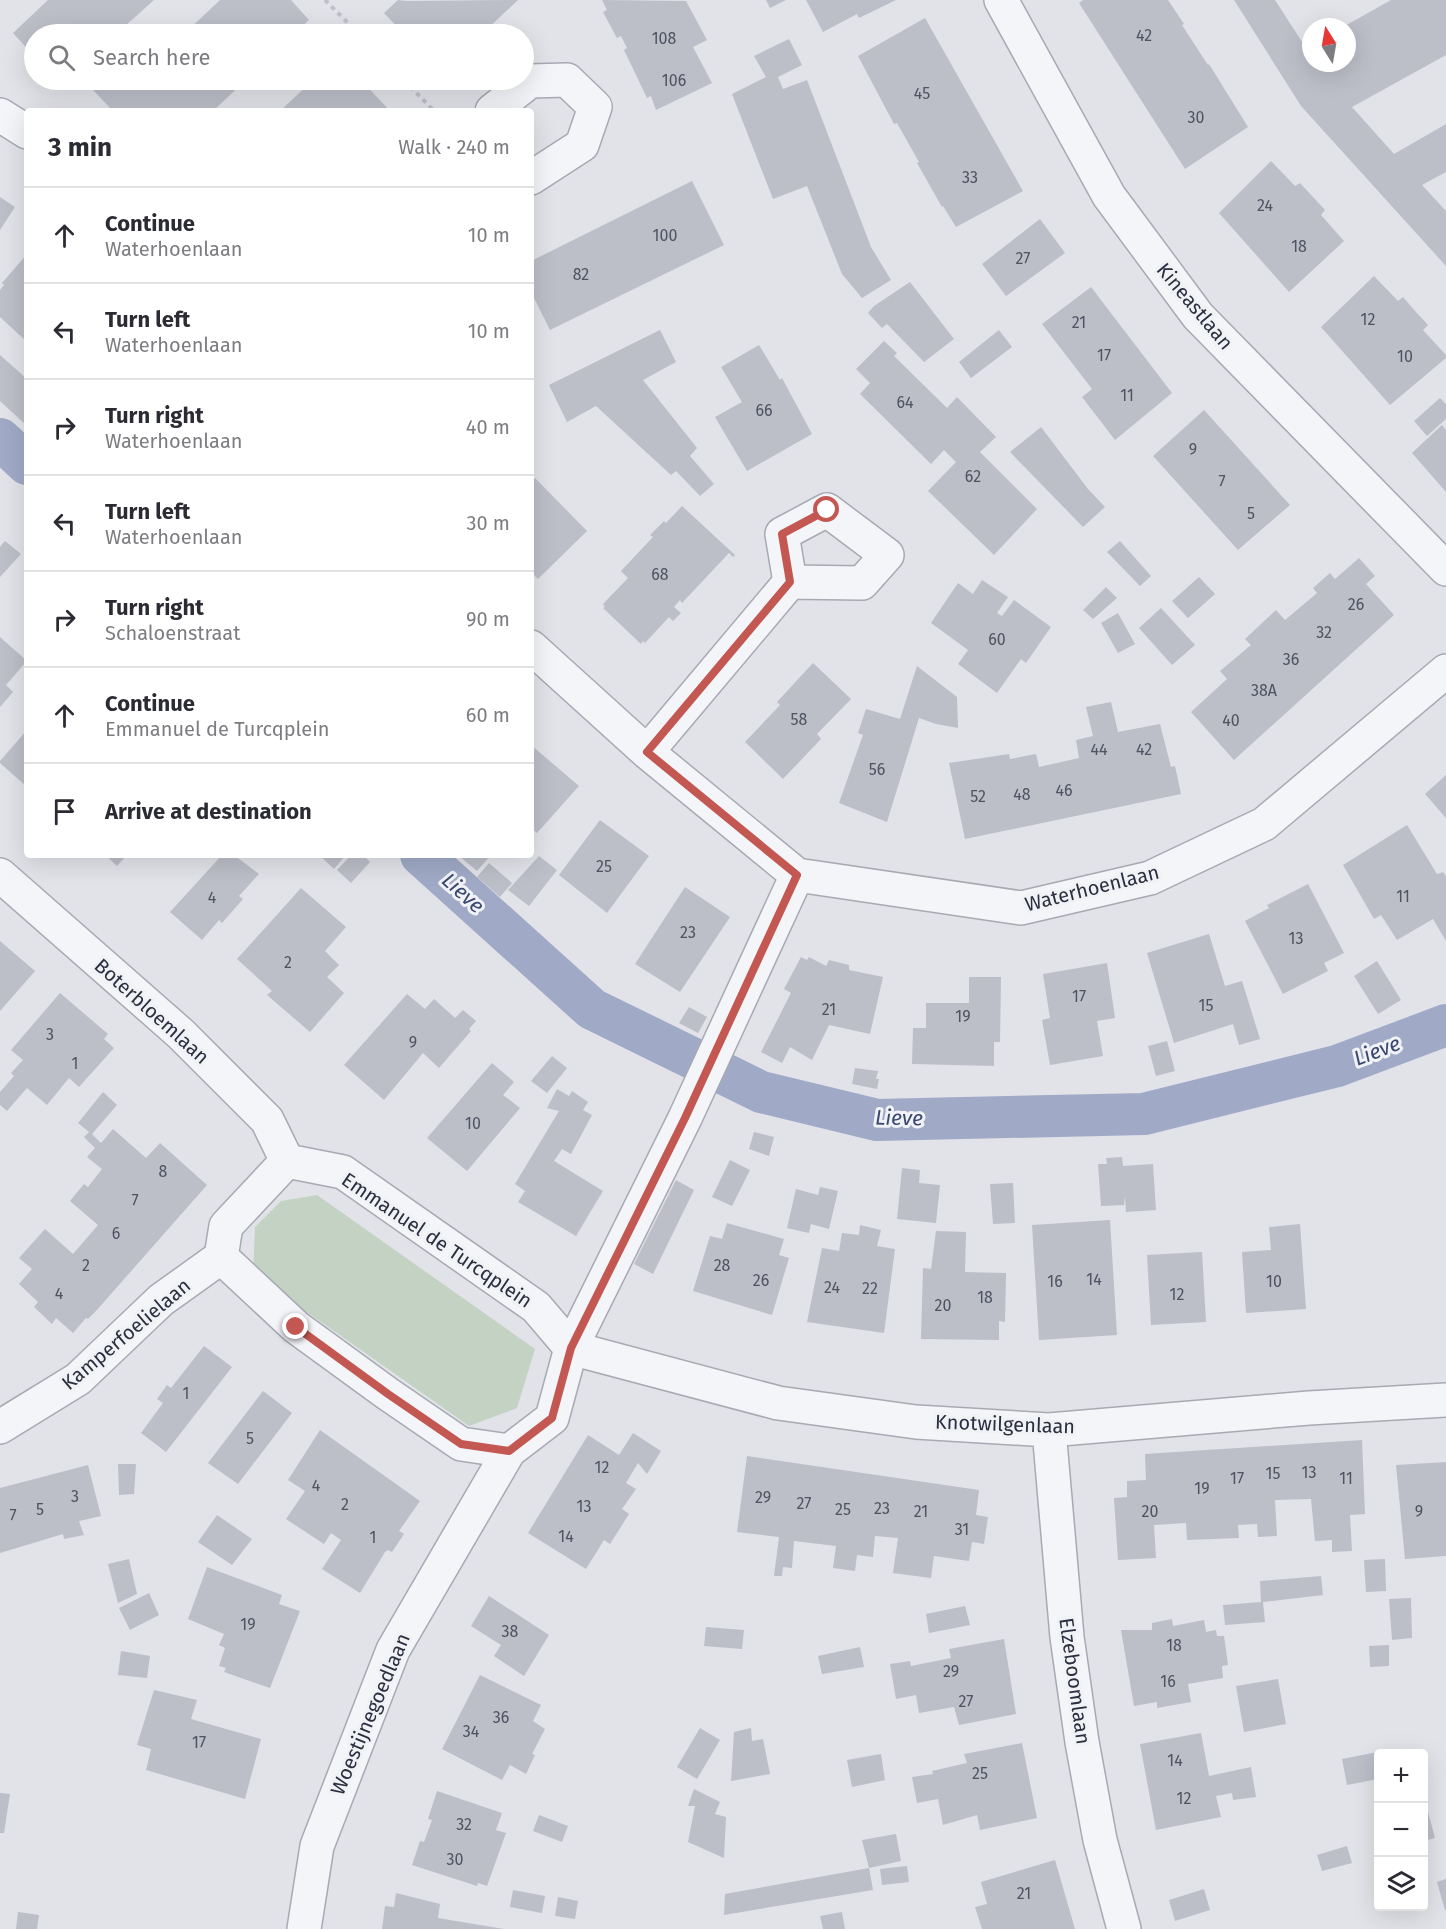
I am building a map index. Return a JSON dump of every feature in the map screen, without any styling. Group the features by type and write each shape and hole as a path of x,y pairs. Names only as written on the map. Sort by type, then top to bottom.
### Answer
{"street":[{"name":"Kineastlaan","path":"1001,0 1109,196 1198,316 1446,569"},
{"path":"534,81 567,80 594,107 582,145 534,176"},
{"path":"496,108 519,90"},
{"path":"0,115 24,130"},
{"path":"647,752 790,582"},
{"path":"287,1161 226,1226 221,1257 296,1327 461,1444 509,1451 552,1418 571,1348 685,1118 797,875 647,752 534,650"},
{"name":"Waterhoenlaan","path":"797,875 1021,908 1149,878 1264,824 1446,671"},
{"name":"Boterbloemlaan","path":"0,875 181,1034 260,1112 267,1119 287,1161"},
{"name":"Emmanuel de Turcqplein","path":"287,1161 343,1172 536,1307 571,1348"},
{"name":"Kamperfoelielaan","path":"0,1427 78,1379 161,1300 221,1257"},
{"name":"Knotwilgenlaan","path":"571,1348 778,1403 916,1422 1049,1430 1310,1408 1446,1400"},
{"name":"Elzeboomlaan","path":"1049,1430 1067,1637 1100,1840 1124,1929"},
{"name":"Woestijnegoedlaan","path":"304,1929 317,1846 393,1650 509,1451"}],"path":[{"path":"325,0 349,24"},
{"path":"414,90 431,108"}],"green space":[{"path":"317,1195 535,1349 517,1408 469,1426 253,1274 255,1227 281,1201"}],"building":[{"path":"48,0 154,0 127,24 24,24 24,45 13,33"},
{"path":"220,0 291,0 309,20 305,24 195,24"},
{"path":"398,0 518,0 493,24 394,24 384,13"},
{"path":"602,0 686,1 707,40 693,47 712,83 656,110 651,96 647,98 624,50 627,48 621,36 617,38 603,12 607,10"},
{"path":"766,0 786,0 770,8"},
{"path":"806,0 896,0 859,18 857,14 823,32"},
{"path":"1083,0 1168,0 1248,127 1185,169 1079,3"},
{"path":"1234,0 1275,0 1302,42 1302,72 1356,72 1356,20 1391,0 1446,0 1446,55 1352,107 1394,154 1446,124 1446,172 1422,185 1446,211 1446,266 1301,106"},
{"path":"925,18 1023,191 956,227 917,163 919,162 897,123 894,124 858,56"},
{"path":"789,39 802,65 778,77 783,89 807,80 871,247 891,280 862,298 842,274 807,186 773,199 732,94 766,77 754,56"},
{"path":"93,90 235,90 216,108 110,108"},
{"path":"302,90 370,90 387,108 283,108"},
{"path":"1271,161 1295,186 1300,183 1325,210 1321,215 1344,241 1289,292 1219,213"},
{"path":"692,181 724,245 550,330 534,298 534,260"},
{"path":"0,197 15,207 0,230"},
{"path":"1040,219 1065,253 1006,296 982,264"},
{"path":"24,257 24,339 0,317 0,290 4,285 2,283"},
{"path":"1374,276 1398,301 1403,297 1428,325 1423,330 1446,355 1446,358 1390,405 1321,327"},
{"path":"910,282 954,339 924,362 887,324 882,328 868,313 874,306"},
{"path":"1091,287 1172,393 1115,440 1082,397 1092,389 1042,324"},
{"path":"660,330 676,362 643,380 697,448 690,456 714,484 700,496 676,471 671,475 596,406 567,422 549,385"},
{"path":"999,330 1012,347 971,378 959,362"},
{"path":"884,341 897,353 894,356 947,408 957,397 996,437 980,452 1037,509 994,555 928,491 956,462 944,450 931,464 860,394 870,383 856,369"},
{"path":"759,345 780,380 782,378 812,434 747,471 715,417 742,402 721,367"},
{"path":"0,355 24,376 24,423 0,401"},
{"path":"1440,398 1446,404 1446,419 1427,436 1414,421"},
{"path":"1204,410 1290,505 1238,550 1153,456"},
{"path":"1442,425 1446,430 1446,492 1412,453"},
{"path":"1041,427 1088,489 1105,507 1083,527 1010,452"},
{"path":"534,479 587,531 538,579 534,575"},
{"path":"682,506 735,555 733,557 729,553 682,603 680,600 674,607 681,613 673,621 669,617 645,643 643,641 641,644 603,608 605,607 603,604 628,578 621,571 653,537 650,535 664,521 666,523"},
{"path":"5,541 21,554 0,577 0,547"},
{"path":"1120,541 1151,576 1140,586 1107,552"},
{"path":"1359,558 1375,576 1366,584 1394,615 1234,760 1191,712 1227,679 1220,671 1251,645 1245,639 1276,610 1285,620 1317,593 1313,588 1330,573 1335,579"},
{"path":"1199,577 1215,594 1188,618 1172,601"},
{"path":"982,580 1008,597 997,613 1002,616 1014,600 1051,627 1026,663 1021,659 997,693 958,664 968,650 931,623 958,583 973,594"},
{"path":"1106,587 1117,598 1093,619 1083,610"},
{"path":"1161,608 1195,645 1172,665 1139,628"},
{"path":"1118,613 1135,644 1118,653 1101,623"},
{"path":"0,637 24,658 24,664 6,685 13,692 0,707"},
{"path":"813,663 851,699 817,734 821,739 783,779 745,742 780,705 777,702"},
{"path":"917,666 957,697 958,728 919,718 887,822 839,803 863,735 858,733 866,709 900,719"},
{"path":"1111,702 1118,732 1160,724 1171,767 1175,766 1181,794 965,839 949,763 1009,754 1010,759 1036,754 1039,767 1079,758 1076,740 1093,736 1086,707"},
{"path":"24,733 24,784 0,761"},
{"path":"534,748 579,786 537,833 534,830"},
{"path":"1446,775 1446,818 1425,794"},
{"path":"600,820 649,856 607,913 559,875"},
{"path":"1407,825 1437,874 1443,872 1446,876 1446,941 1433,919 1397,940 1381,915 1374,919 1343,865"},
{"path":"539,856 557,870 529,906 508,890"},
{"path":"108,858 124,858 117,866"},
{"path":"219,858 238,858 259,874 239,896 243,899 222,923 219,920 202,940 170,912"},
{"path":"322,858 343,858 334,869"},
{"path":"348,858 366,858 370,862 351,883 337,870"},
{"path":"462,858 488,858 477,871"},
{"path":"489,863 512,883 500,897 477,877"},
{"path":"1308,884 1344,953 1324,963 1328,971 1283,994 1245,921 1269,908 1267,905"},
{"path":"685,887 730,917 680,992 635,964"},
{"path":"301,888 346,927 325,951 339,965 327,977 344,993 310,1032 267,995 272,991 237,959"},
{"path":"1209,934 1225,986 1242,981 1260,1039 1239,1045 1233,1024 1174,1043 1147,953"},
{"path":"0,941 35,971 0,1011"},
{"path":"801,957 807,960 809,957 826,966 829,960 849,965 849,970 883,977 870,1034 829,1025 812,1060 790,1047 782,1063 761,1052 791,993 784,989"},
{"path":"1377,961 1401,1000 1378,1014 1354,976"},
{"path":"1107,963 1115,1018 1097,1021 1103,1056 1050,1065 1042,1020 1050,1018 1043,974"},
{"path":"969,977 1001,977 1000,1042 994,1042 994,1066 912,1064 913,1028 926,1028 926,1003 969,1003"},
{"path":"60,993 108,1034 104,1039 114,1048 79,1087 69,1078 47,1105 27,1088 7,1111 0,1105 0,1092 14,1076 11,1073 23,1060 11,1050"},
{"path":"407,994 425,1009 434,999 455,1018 463,1010 476,1021 469,1029 471,1031 439,1068 423,1053 384,1100 344,1065"},
{"path":"689,1007 707,1017 698,1033 679,1023"},
{"path":"1167,1041 1175,1071 1156,1076 1148,1046"},
{"path":"552,1056 567,1068 547,1093 531,1081"},
{"path":"492,1063 514,1082 503,1095 520,1108 467,1171 427,1138"},
{"path":"855,1068 878,1071 877,1089 852,1084"},
{"path":"557,1089 569,1096 572,1091 588,1102 583,1110 592,1115 571,1154 562,1149 554,1161 603,1191 576,1236 518,1202 525,1191 515,1184 559,1111 547,1108"},
{"path":"103,1092 117,1105 92,1134 101,1143 113,1129 146,1158 160,1143 207,1185 96,1311 88,1319 86,1318 73,1333 56,1318 52,1324 34,1307 38,1302 19,1284 32,1269 19,1258 45,1229 73,1254 98,1225 70,1201 84,1184 88,1187 102,1169 87,1157 95,1148 84,1137 89,1132 78,1123"},
{"path":"754,1132 774,1137 769,1156 749,1149"},
{"path":"1122,1157 1123,1166 1153,1164 1156,1210 1126,1212 1125,1196 1124,1205 1101,1206 1098,1164 1107,1164 1106,1158"},
{"path":"730,1160 750,1170 732,1206 712,1197"},
{"path":"902,1168 920,1170 919,1183 940,1185 936,1223 897,1219"},
{"path":"676,1180 694,1190 653,1274 634,1264"},
{"path":"1013,1183 1015,1223 993,1224 990,1184"},
{"path":"820,1187 838,1191 829,1229 811,1224 809,1233 787,1228 796,1189 818,1195"},
{"path":"1110,1220 1117,1335 1039,1340 1032,1225"},
{"path":"727,1223 784,1239 779,1255 789,1258 772,1315 693,1291 710,1236 722,1239"},
{"path":"1300,1224 1306,1309 1246,1313 1242,1252 1271,1250 1269,1227"},
{"path":"860,1225 881,1230 877,1246 895,1249 884,1333 807,1322 822,1248 839,1251 842,1233 859,1235"},
{"path":"936,1231 966,1232 965,1272 1006,1273 1005,1322 999,1321 999,1340 921,1339 923,1268 931,1269"},
{"path":"1202,1252 1206,1322 1151,1325 1147,1255"},
{"path":"204,1346 232,1367 166,1452 141,1433 163,1403 157,1399 167,1385 171,1388"},
{"path":"263,1391 292,1413 238,1484 208,1463"},
{"path":"320,1430 420,1501 399,1531 404,1534 392,1552 388,1550 385,1552 360,1593 322,1569 341,1540 331,1533 324,1544 286,1519 305,1491 288,1480"},
{"path":"633,1433 661,1451 647,1474 638,1463 626,1483 636,1489 622,1509 629,1514 610,1544 604,1540 586,1569 528,1533 588,1435 619,1455"},
{"path":"1362,1440 1365,1514 1350,1515 1352,1551 1332,1552 1332,1540 1315,1541 1311,1499 1275,1500 1277,1536 1258,1537 1257,1524 1238,1525 1239,1538 1187,1540 1186,1523 1154,1525 1156,1558 1118,1560 1114,1498 1127,1497 1127,1481 1146,1480 1145,1454"},
{"path":"747,1456 979,1490 976,1515 988,1517 984,1544 972,1542 969,1561 934,1556 931,1578 893,1573 898,1538 875,1536 873,1557 857,1555 855,1571 833,1568 836,1546 794,1541 792,1568 783,1567 782,1576 774,1576 779,1537 737,1532"},
{"path":"1446,1462 1446,1556 1405,1559 1396,1465"},
{"path":"118,1464 136,1464 134,1494 119,1495"},
{"path":"88,1465 101,1516 79,1521 84,1535 64,1539 63,1534 0,1553 0,1488"},
{"path":"217,1515 252,1539 232,1565 198,1542"},
{"path":"129,1559 137,1594 118,1603 108,1564"},
{"path":"1385,1559 1386,1591 1366,1592 1364,1560"},
{"path":"207,1567 282,1595 279,1604 300,1611 270,1688 224,1672 226,1668 219,1666 225,1648 219,1645 224,1634 188,1619"},
{"path":"1321,1576 1323,1595 1263,1602 1265,1622 1225,1625 1223,1605 1261,1602 1260,1581"},
{"path":"149,1593 159,1615 130,1630 119,1608"},
{"path":"489,1596 549,1635 524,1676 494,1656 501,1645 471,1626"},
{"path":"1411,1598 1412,1638 1392,1640 1389,1599"},
{"path":"965,1606 970,1625 929,1633 926,1614"},
{"path":"1172,1619 1173,1626 1204,1620 1206,1632 1216,1630 1217,1636 1224,1636 1228,1665 1222,1666 1223,1678 1188,1684 1191,1702 1157,1708 1157,1702 1134,1706 1121,1630 1152,1630 1152,1623"},
{"path":"706,1627 744,1630 742,1649 704,1646"},
{"path":"1004,1639 1016,1714 959,1725 954,1707 919,1713 916,1695 896,1699 890,1664 910,1661 911,1666 951,1658 949,1649"},
{"path":"1389,1645 1389,1666 1370,1667 1369,1646"},
{"path":"860,1647 864,1667 822,1674 818,1656"},
{"path":"121,1651 150,1656 147,1678 118,1675"},
{"path":"480,1675 541,1705 533,1721 545,1729 532,1754 535,1755 526,1774 510,1765 502,1780 442,1749"},
{"path":"1278,1679 1286,1724 1244,1732 1236,1686"},
{"path":"154,1690 197,1700 191,1719 261,1739 245,1799 146,1770 151,1749 137,1745"},
{"path":"700,1728 720,1740 697,1779 677,1767"},
{"path":"751,1728 752,1741 763,1739 770,1774 731,1781 734,1732"},
{"path":"1201,1733 1209,1776 1251,1767 1256,1797 1233,1800 1232,1793 1216,1796 1221,1817 1156,1830 1140,1744"},
{"path":"1022,1743 1037,1818 980,1830 977,1815 943,1825 938,1799 917,1803 912,1777 933,1774 932,1771 967,1763 964,1754"},
{"path":"1374,1753 1374,1780 1347,1785 1342,1759"},
{"path":"881,1754 885,1780 852,1787 847,1760"},
{"path":"694,1789 720,1802 715,1814 726,1817 724,1858 688,1842 695,1806 688,1806"},
{"path":"437,1791 502,1813 496,1830 506,1833 487,1886 478,1883 477,1886 412,1865 420,1841 424,1842 432,1820 428,1819"},
{"path":"0,1793 10,1794 4,1833 0,1833"},
{"path":"1428,1812 1435,1838 1428,1840"},
{"path":"539,1815 568,1826 562,1842 533,1831"},
{"path":"896,1834 901,1861 869,1868 862,1840"},
{"path":"1347,1846 1352,1863 1322,1871 1317,1855"},
{"path":"1055,1860 1075,1929 982,1929 975,1907 987,1904 981,1882"},
{"path":"907,1866 909,1882 882,1885 880,1869"},
{"path":"869,1868 873,1890 724,1915 725,1894"},
{"path":"1446,1879 1446,1910 1445,1910 1437,1882"},
{"path":"1204,1889 1210,1910 1175,1921 1169,1900"},
{"path":"513,1890 545,1896 542,1913 510,1907"},
{"path":"396,1893 440,1904 438,1918 504,1929 382,1929 385,1906 394,1907"},
{"path":"558,1897 578,1901 575,1919 555,1916"},
{"path":"18,1912 39,1915 37,1929 16,1929"},
{"path":"842,1912 845,1929 823,1929 820,1916"}],"waterway":[{"name":"Lieve","path":"0,439 24,461"},
{"name":"Lieve","path":"424,858 592,1009 761,1092 877,1120 1144,1114 1337,1066 1446,1025"}],"route":[{"path":"296,1327 461,1444 509,1451 552,1418 571,1348 685,1118 797,875 647,752 790,582 782,534 827,510"}]}
